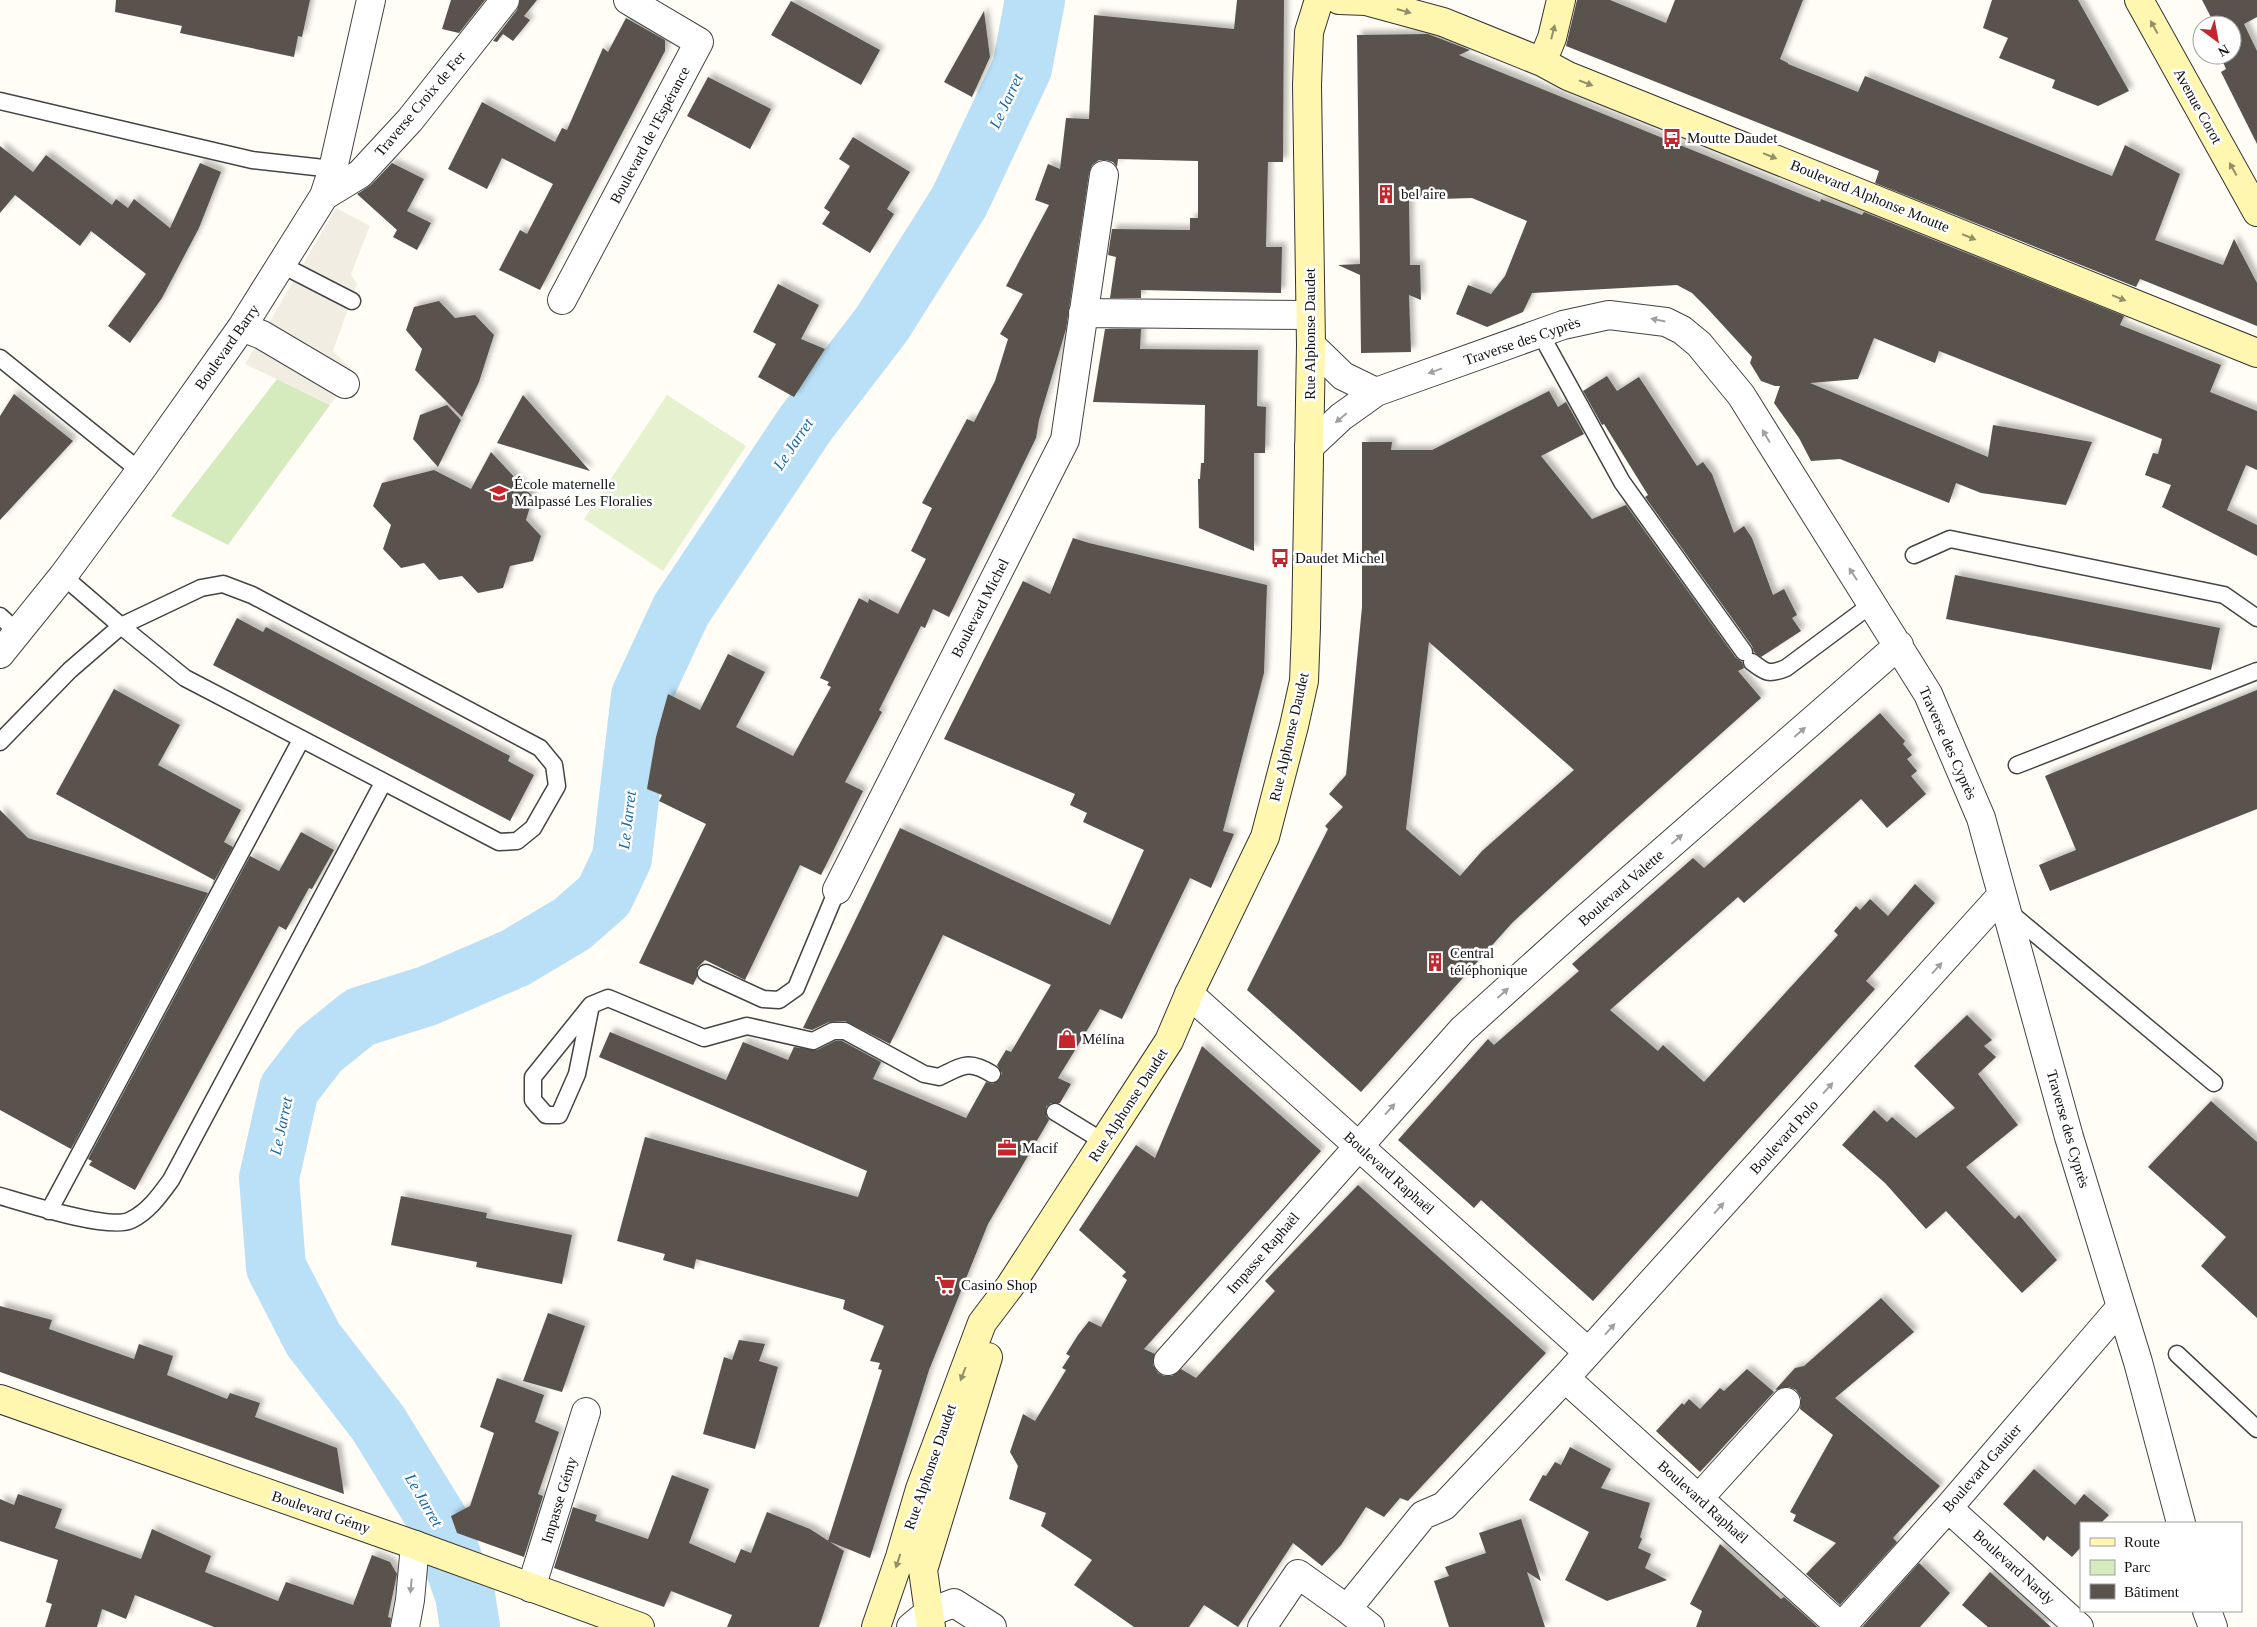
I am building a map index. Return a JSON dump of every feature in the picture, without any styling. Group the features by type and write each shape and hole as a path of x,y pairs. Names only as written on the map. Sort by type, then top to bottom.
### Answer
{"street":[{"name":"Boulevard Barry","path":"0,654 9,624 63,576 242,327 282,266 324,196 333,169 370,0"},
{"name":"Traverse Croix de Fer","path":"324,196 360,174 410,120 505,0"},
{"name":"Boulevard de l'Espérance","path":"562,300 699,42 628,0"},
{"name":"Rue Alphonse Daudet","path":"876,1627 900,1557 920,1489 982,1323 1010,1286 1169,1041 1189,994 1265,837 1304,681 1311,346 1309,315 1307,76 1309,32 1319,0"},
{"name":"Boulevard Alphonse Moutte","path":"1339,0 1366,1 1443,22 1542,62 1568,76 2257,353"},
{"path":"1542,62 1552,38 1561,0"},
{"name":"Avenue Corot","path":"2139,0 2257,212"},
{"name":"Boulevard Michel","path":"837,890 1065,440 1104,175"},
{"path":"1083,313 1309,315"},
{"name":"Traverse des Cyprès","path":"1309,448 1342,417 1376,392 1563,325 1609,314 1666,322 1693,339 1714,361 1741,395 1928,694 1981,818 2069,1137 2121,1307 2181,1522"},
{"path":"242,327 262,335 345,384"},
{"path":"1311,346 1342,376 1376,392"},
{"name":"Boulevard Valette","path":"1358,1145 1462,1030 1575,928 1899,645"},
{"name":"Boulevard Polo","path":"1348,1609 1423,1515 1444,1506 2006,904"},
{"name":"Boulevard Raphaël","path":"1189,994 1588,1352"},
{"name":"Impasse Raphaël","path":"1168,1361 1358,1145"},
{"name":"Rue Alphonse Daudet","path":"923,1622 923,1570 1010,1286"},
{"name":"Boulevard Gautier","path":"1841,1627 1948,1508 2121,1307"},
{"name":"Boulevard Raphaël","path":"1565,1378 1841,1627"},
{"name":"Boulevard Gémy","path":"0,1399 415,1545 640,1627"},
{"path":"1698,1498 1786,1402"},
{"name":"Impasse Gémy","path":"531,1588 586,1412"},
{"name":"Boulevard Nardy","path":"1948,1508 2079,1627"},
{"path":"405,1627 410,1600 415,1545"},
{"path":"1262,1627 1298,1574 1370,1627"},
{"path":"923,1622 954,1604 992,1627"},
{"path":"2207,1612 2213,1627"}],"lane":[{"path":"0,101 252,160 333,169"},
{"path":"282,266 352,301"},
{"path":"1540,334 1622,482 1748,657 1764,672 1773,673 1786,668 1872,604"},
{"path":"0,358 140,471"},
{"path":"1914,555 1950,539 2224,595 2257,618"},
{"path":"0,742 70,670 121,626 201,588 223,584 245,592 540,748 554,765 557,786 533,828 517,841 499,842 185,678 121,626 63,576"},
{"path":"2017,766 2257,671"},
{"path":"49,1211 301,740"},
{"path":"0,1196 49,1211 105,1222 130,1222 152,1204 171,1180 383,783"},
{"path":"706,973 764,999 778,1000 796,988 837,890"},
{"path":"2006,904 2214,1083"},
{"path":"591,1005 577,1074 559,1115 546,1115 533,1100 533,1076 591,1005 608,998 704,1038 747,1026 813,1041 833,1031 845,1031 924,1074 939,1077 964,1064 981,1067 992,1074"},
{"path":"1055,1112 1104,1142"},
{"path":"2177,1354 2257,1429"}],"green space":[{"path":"277,379 330,405 228,545 171,516"},
{"path":"667,395 746,446 663,571 584,519"}],"shaded area":[{"path":"336,208 370,226 351,274 357,284 333,351 354,372 330,405 245,364"}],"building":[{"path":"116,0 310,0 302,37 298,36 294,57 180,33 182,26 115,12"},
{"path":"451,0 485,0 459,33 442,29"},
{"path":"520,0 537,0 524,16 530,20 513,41 503,34 497,42 493,41 517,10"},
{"path":"1237,0 1284,0 1283,162 1268,162 1266,247 1282,247 1281,293 1141,290 1141,298 1110,298 1116,257 1108,255 1112,229 1190,230 1190,218 1198,218 1198,161 1118,159 1117,167 1113,162 1106,160 1099,160 1092,165 1089,173 1066,329 1039,420 1036,438 949,617 933,609 925,628 921,626 879,710 882,712 845,782 863,791 821,875 800,865 745,980 705,960 697,968 697,977 693,985 639,963 706,824 659,801 662,795 647,789 656,737 668,694 700,710 728,654 765,672 736,727 793,756 831,687 827,685 829,682 820,678 859,598 868,603 869,599 898,614 926,559 911,551 932,508 922,503 967,419 974,422 995,381 1008,339 1000,334 1023,294 1006,286 1049,205 1035,200 1048,164 1060,169 1066,118 1089,119 1094,15 1234,29"},
{"path":"1577,0 1610,0 1666,23 1675,0 1803,0 1780,59 1788,64 1858,92 1865,76 2112,176 2125,145 2180,174 2155,240 2223,265 2234,239 2257,283 2257,326 2140,279 2136,287 1875,183 1879,171 1566,46"},
{"path":"1992,0 2078,0 2129,91 2098,106 2052,88 2055,80 1999,58 2008,38 1983,28"},
{"path":"2202,0 2257,0 2257,17 2244,24 2257,51 2257,144 2221,72 2226,69 2224,65 2242,65 2242,15 2210,15"},
{"path":"791,1 880,50 861,85 771,35"},
{"path":"984,11 990,57 972,97 944,82"},
{"path":"626,18 665,40 665,51 540,290 499,270 520,230 527,234 553,184 502,158 487,189 448,169 482,102 555,142 562,128 567,130 603,48 608,52"},
{"path":"1428,34 1470,50 1459,55 1468,59 1820,202 1821,199 1862,215 1864,212 2124,316 2120,325 2221,365 2210,392 2257,411 2257,470 2246,465 2227,510 2257,525 2257,556 2162,507 2171,485 2145,475 2153,453 2158,454 2162,439 1939,351 1935,363 1874,338 1858,379 1810,383 1988,457 1993,425 2092,442 2066,505 1981,493 1956,483 1949,503 1840,459 1811,461 1799,438 1774,403 1780,386 1761,381 1750,363 1752,357 1692,293 1677,285 1532,293 1523,312 1487,327 1456,314 1468,285 1491,294 1505,276 1527,221 1472,198 1409,200 1410,265 1420,265 1421,300 1409,295 1411,352 1361,353 1360,275 1338,265 1360,264 1357,35"},
{"path":"708,77 771,109 750,149 687,116"},
{"path":"853,137 910,172 887,209 894,214 870,253 822,224 830,212 824,208 850,166 839,159"},
{"path":"0,146 33,172 46,155 112,205 116,199 128,208 134,199 170,228 200,163 221,172 199,228 162,298 130,343 108,326 146,274 91,231 80,246 15,195 0,213"},
{"path":"392,163 424,179 407,211 431,223 417,250 393,237 397,230 357,194 371,185"},
{"path":"778,284 819,305 801,339 825,349 794,397 758,377 776,344 753,332"},
{"path":"439,301 455,318 475,315 494,335 479,382 462,417 415,370 422,349 406,330 414,307"},
{"path":"1105,329 1141,329 1140,349 1258,350 1257,406 1266,407 1265,453 1254,453 1254,551 1199,528 1198,479 1200,479 1201,463 1204,463 1205,405 1093,402"},
{"path":"1607,376 1617,391 1639,377 1697,466 1703,462 1712,474 1734,533 1744,526 1752,538 1773,595 1784,589 1797,615 1792,618 1801,631 1761,657 1754,652 1752,646 1645,497 1648,495 1604,424 1602,425 1583,391"},
{"path":"1549,391 1558,407 1566,402 1584,434 1541,456 1592,519 1626,505 1736,658 1742,662 1744,668 1738,671 1761,698 1512,923 1361,1092 1247,990 1328,829 1325,826 1343,807 1329,794 1346,775 1362,607 1362,442 1392,442 1391,450 1432,450","holes":["1429,642 1574,770 1482,851 1460,876 1406,829"]},
{"path":"14,394 73,441 0,520 0,416"},
{"path":"523,395 590,471 497,443"},
{"path":"447,405 461,420 438,467 413,439 420,415"},
{"path":"491,452 533,497 526,520 541,536 533,561 510,566 503,588 478,593 462,576 439,580 424,563 401,568 383,549 391,525 373,506 382,483 434,470 471,489"},
{"path":"1073,538 1267,585 1264,673 1223,831 1234,834 1211,888 1190,878 1122,1019 1100,1009 1058,1078 1071,1084 1060,1103 1051,1103 1046,1107 1046,1116 1049,1120 988,1224 929,1370 870,1558 828,1541 882,1370 878,1369 880,1363 870,1361 884,1326 843,1309 845,1300 696,1259 694,1269 663,1260 665,1254 617,1241 645,1137 858,1197 867,1171 599,1057 610,1032 726,1080 743,1042 788,1060 794,1047 817,1050 835,1041 842,1041 881,1062 873,1079 966,1118 986,1082 993,1084 1000,1079 1002,1073 997,1065 1006,1050 1011,1052 1051,985 943,935 890,1044 845,1021 829,1022 812,1030 803,1028 900,828 1110,925 1144,850 1083,822 1087,813 1070,805 1075,794 944,739 1023,581 1050,594"},
{"path":"1955,575 2220,628 2211,670 1946,619"},
{"path":"237,618 263,632 266,627 510,756 508,761 534,775 510,821 213,665"},
{"path":"114,689 180,725 158,765 241,810 224,842 233,847 212,885 214,880 56,794"},
{"path":"2257,690 2257,809 2050,891 2039,865 2076,850 2045,776"},
{"path":"1880,713 1905,741 1903,744 1912,755 1907,759 1917,771 1911,776 1926,794 1887,828 1861,799 1744,903 1738,897 1610,1010 1658,1051 1663,1045 1704,1082 1838,935 1834,931 1856,906 1860,910 1870,899 1888,916 1915,884 1935,903 1866,981 1875,989 1593,1301 1481,1200 1474,1208 1398,1140 1488,1039 1494,1045 1579,971 1572,964 1693,858 1704,868"},
{"path":"0,810 28,838 208,893 71,1149 0,1110"},
{"path":"301,832 334,850 312,889 309,888 286,930 279,926 135,1190 89,1165 92,1161 88,1159 250,856 279,871"},
{"path":"1967,1015 1992,1040 1984,1046 1996,1057 1978,1074 2018,1125 1966,1167 2015,1219 2019,1215 2057,1260 2022,1293 1946,1211 1926,1229 1885,1183 1842,1145 1874,1110 1887,1122 1892,1117 1916,1138 1955,1108 1914,1066"},
{"path":"1202,1046 1321,1151 1144,1349 1155,1354 1153,1365 1158,1373 1164,1376 1172,1376 1181,1369 1196,1378 1275,1291 1265,1281 1358,1185 1546,1353 1408,1501 1400,1498 1384,1517 1366,1507 1341,1545 1322,1566 1293,1543 1238,1627 1204,1605 1189,1627 1134,1627 1074,1585 1092,1560 1041,1526 1046,1513 1009,1499 1018,1466 1010,1452 1023,1414 1035,1421 1066,1370 1062,1368 1070,1356 1066,1354 1078,1335 1089,1321 1101,1327 1127,1280 1122,1276 1126,1272 1079,1230 1136,1145 1155,1158"},
{"path":"2211,1101 2257,1142 2257,1318 2201,1266 2226,1237 2148,1167"},
{"path":"401,1196 487,1213 486,1218 572,1235 562,1284 476,1267 477,1262 391,1245"},
{"path":"1881,1298 1914,1332 1835,1398 1940,1486 1893,1538 1897,1542 1840,1605 1806,1574 1836,1543 1793,1521 1796,1515 1790,1512 1833,1435 1800,1409 1801,1398 1796,1390 1789,1387 1775,1390 1795,1368 1804,1366"},
{"path":"0,1306 52,1320 49,1329 134,1359 139,1344 173,1356 167,1375 227,1399 230,1393 260,1403 255,1417 337,1448 344,1494 0,1372"},
{"path":"548,1313 585,1326 562,1392 523,1381"},
{"path":"739,1340 765,1344 759,1361 778,1367 755,1449 703,1434 724,1357 732,1360"},
{"path":"1747,1369 1774,1392 1700,1472 1656,1431 1682,1403 1684,1405 1689,1399 1700,1409 1720,1388 1724,1391"},
{"path":"497,1378 544,1395 535,1422 559,1432 538,1494 543,1496 524,1557 457,1533 451,1516 470,1506 494,1433 480,1427"},
{"path":"1570,1447 1611,1469 1601,1488 1650,1503 1640,1537 1642,1539 1638,1548 1651,1554 1645,1568 1667,1580 1607,1601 1565,1580 1589,1532 1529,1500 1543,1475 1546,1476 1555,1462 1561,1465"},
{"path":"2034,1469 2075,1505 2084,1494 2109,1515 2102,1522 2080,1522 2080,1548 2072,1557 2047,1536 2044,1541 2003,1504"},
{"path":"672,1475 709,1489 689,1543 735,1563 741,1549 751,1553 767,1512 810,1529 844,1551 819,1627 727,1627 732,1615 671,1591 664,1607 554,1568 573,1507 597,1515 595,1521 648,1539"},
{"path":"18,1494 62,1509 55,1528 141,1559 152,1529 211,1556 205,1572 278,1601 286,1582 353,1605 372,1555 390,1562 397,1574 388,1617 391,1618 390,1627 214,1627 135,1595 126,1619 102,1609 97,1627 45,1627 52,1604 46,1602 58,1560 0,1541 0,1499 14,1505"},
{"path":"1521,1519 1541,1581 1527,1572 1545,1627 1449,1627 1434,1581 1449,1576 1445,1567 1486,1553 1479,1533"},
{"path":"1720,1544 1781,1599 1784,1597 1818,1627 1696,1627 1702,1611 1690,1604"},
{"path":"1919,1563 1950,1593 1920,1627 1862,1627"},
{"path":"1990,1572 2051,1627 1988,1627 1962,1605"}],"waterway":[{"name":"Le Jarret","path":"470,1627 465,1595 439,1522 378,1423 313,1339 276,1267 269,1178 289,1089 319,1050 360,1017 427,996 515,958 572,924 604,896 622,858 641,696 681,610 806,423 882,324 959,202 1022,68 1035,0"}],"place":[{"name":"Moutte Daudet","path":"1672,138"},
{"name":"bel aire","path":"1386,194"},
{"name":"École maternelle Malpassé Les Floralies","path":"499,493"},
{"name":"Daudet Michel","path":"1280,558"},
{"name":"Central téléphonique","path":"1435,962"},
{"name":"Mélína","path":"1067,1039"},
{"name":"Macif","path":"1007,1148"},
{"name":"Casino Shop","path":"946,1285"}]}
